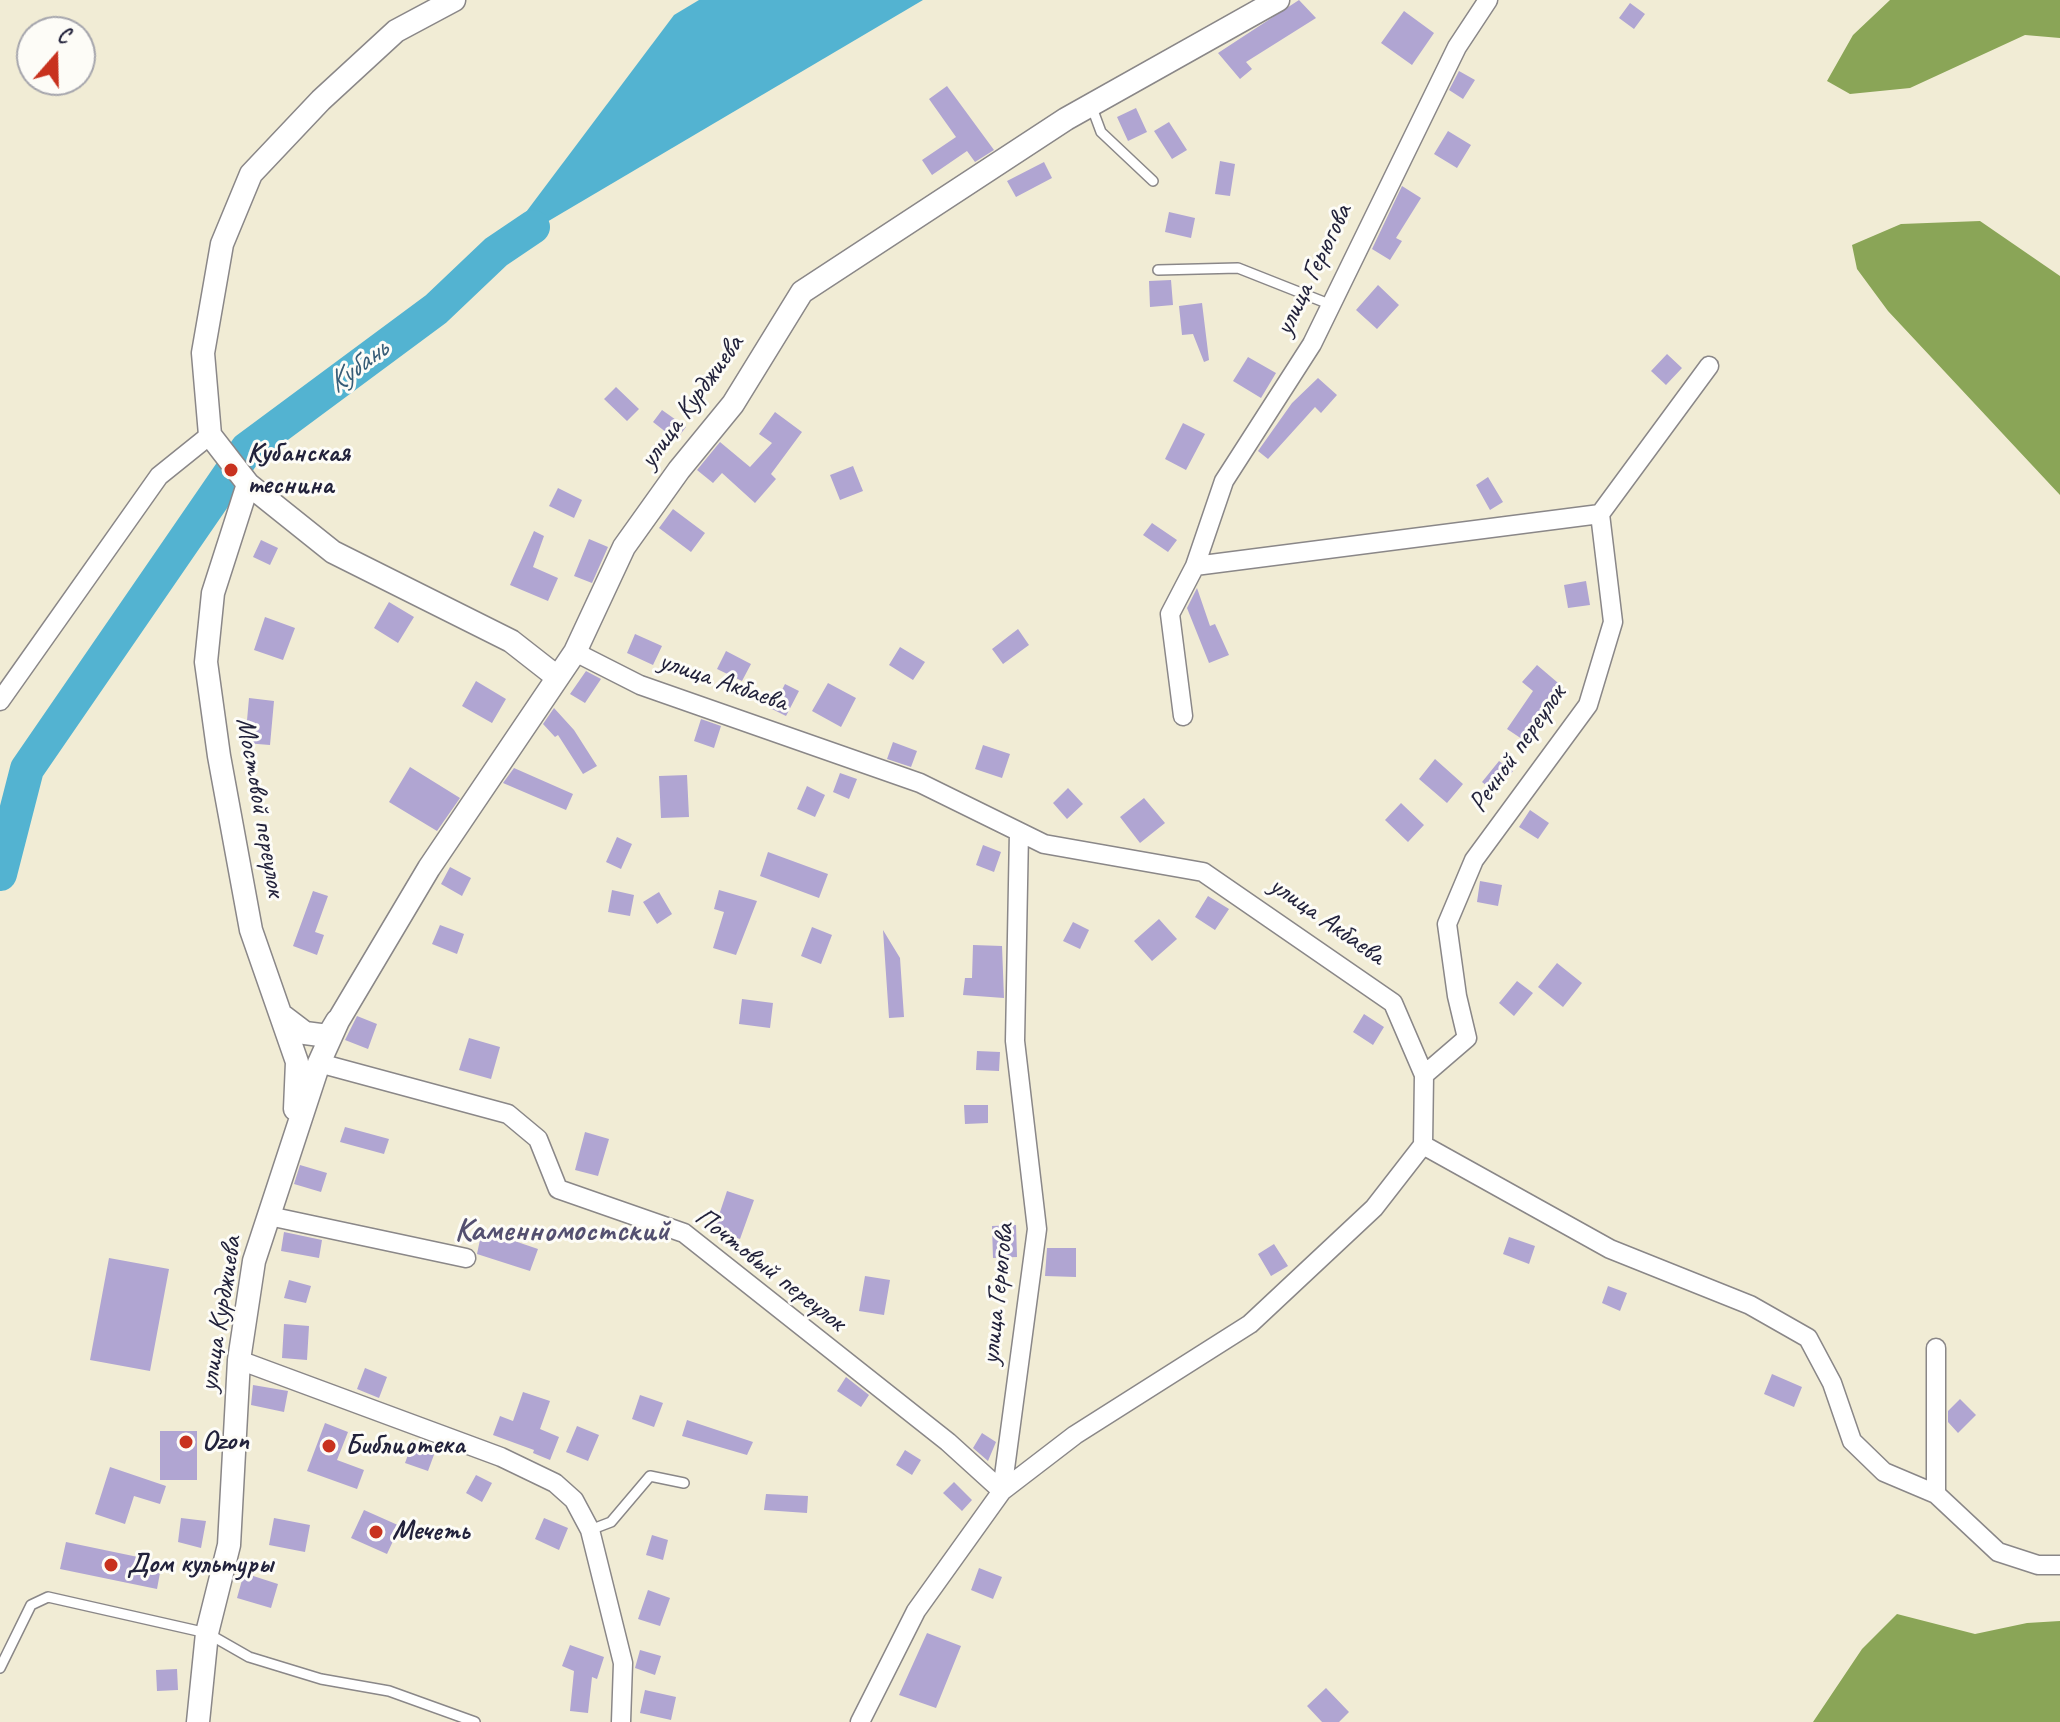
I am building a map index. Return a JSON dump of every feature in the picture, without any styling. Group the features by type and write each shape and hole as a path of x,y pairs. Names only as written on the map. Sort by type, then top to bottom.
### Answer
{"street":[{"path":"454,0 396,31 321,100 251,174 222,244 203,353 210,435 248,484 333,552 511,641 557,677"},
{"name":"улица Курджиева","path":"198,1722 207,1633 229,1545 239,1360 254,1261 319,1063 338,1021 429,868 575,652 624,547 679,470 733,404 802,292 1091,105 1278,0"},
{"name":"улица Герюгова","path":"1183,716 1170,614 1195,566 1224,481 1312,344 1457,47 1488,0"},
{"path":"1195,566 1600,514 1709,366"},
{"path":"0,701 159,476 210,435"},
{"name":"Мостовой переулок","path":"248,484 213,593 206,662 251,930 284,1017 297,1062 294,1138"},
{"name":"Речной переулок","path":"1424,1075 1467,1038 1457,996 1447,924 1474,860 1588,705 1613,622 1600,514"},
{"name":"улица Акбаева","path":"575,652 640,685 920,783 1044,844 1203,872 1393,1003 1424,1075 1423,1145"},
{"name":"улица Герюгова","path":"860,1722 916,1611 1002,1491 1037,1229 1015,1041 1019,832"},
{"path":"284,1017 305,1033 328,1036 338,1021"},
{"name":"Почтовый переулок","path":"319,1063 508,1114 538,1139 558,1189 684,1233 948,1442 1002,1491"},
{"path":"1002,1491 1075,1435 1250,1324 1374,1208 1423,1145 1610,1249 1750,1305 1808,1338 1832,1383 1852,1441 1884,1472 1936,1494 1998,1552 2038,1565 2060,1565"},
{"path":"269,1216 466,1258"},
{"path":"1936,1348 1936,1494"},
{"path":"239,1360 501,1457 555,1483 574,1500 590,1530 623,1663 621,1722"}],"lane":[{"path":"1091,105 1101,132 1153,181"},
{"path":"1158,270 1238,268 1329,304"},
{"path":"590,1530 611,1522 650,1476 684,1483"},
{"path":"0,1668 31,1605 48,1597 207,1633 249,1657 321,1679 389,1691 475,1722"}],"green space":[{"path":"1890,0 2060,0 2060,38 2025,35 1910,88 1850,94 1827,81 1853,35"},
{"path":"1980,221 2060,276 2060,495 1888,311 1857,269 1852,245 1901,224"},
{"path":"1897,1614 1975,1634 2027,1623 2060,1621 2060,1722 1813,1722 1862,1649"}],"water":[{"path":"699,0 923,0 496,252 674,15"}],"building":[{"path":"1299,0 1316,18 1246,62 1252,69 1240,79 1218,53"},
{"path":"1630,3 1645,14 1634,29 1619,18"},
{"path":"1404,11 1434,33 1412,65 1381,43"},
{"path":"1459,71 1475,80 1463,99 1449,90"},
{"path":"947,86 994,150 975,162 967,151 932,175 922,160 956,137 929,99"},
{"path":"1136,108 1147,132 1128,141 1117,117"},
{"path":"1169,122 1187,150 1172,159 1154,131"},
{"path":"1448,131 1471,145 1457,168 1434,154"},
{"path":"1220,161 1235,164 1230,196 1215,194"},
{"path":"1044,162 1052,178 1016,197 1007,181"},
{"path":"1402,186 1421,198 1396,238 1402,241 1390,260 1372,249"},
{"path":"1169,212 1195,218 1191,238 1165,232"},
{"path":"1171,280 1173,305 1150,307 1149,281"},
{"path":"1378,285 1399,305 1377,329 1356,310"},
{"path":"1202,303 1209,360 1204,362 1193,334 1182,335 1179,306"},
{"path":"1667,354 1682,368 1666,385 1651,371"},
{"path":"1248,357 1276,373 1261,398 1233,381"},
{"path":"1318,378 1337,395 1321,413 1315,407 1268,459 1258,451 1292,403"},
{"path":"616,387 639,409 627,421 604,399"},
{"path":"662,410 686,427 676,440 653,422"},
{"path":"775,412 802,432 771,474 776,479 755,503 722,473 713,483 697,470 720,442 750,467 772,443 759,434"},
{"path":"1183,423 1205,434 1186,470 1165,459"},
{"path":"853,466 863,491 840,500 830,475"},
{"path":"1488,477 1503,502 1490,510 1476,485"},
{"path":"558,488 582,500 574,518 549,506"},
{"path":"673,509 705,533 691,552 659,528"},
{"path":"1152,523 1177,540 1168,552 1143,535"},
{"path":"534,531 544,536 533,567 558,578 548,601 510,585"},
{"path":"589,539 608,547 592,583 574,576"},
{"path":"261,540 278,548 270,565 253,557"},
{"path":"1586,581 1590,605 1568,608 1564,585"},
{"path":"1197,588 1210,626 1215,624 1229,655 1209,663 1187,608"},
{"path":"389,602 414,617 398,643 374,628"},
{"path":"265,617 295,628 283,660 254,650"},
{"path":"1018,629 1029,645 1003,664 992,649"},
{"path":"635,634 662,646 653,665 627,653"},
{"path":"900,647 925,662 913,680 889,665"},
{"path":"726,651 751,664 742,681 717,669"},
{"path":"1537,665 1564,688 1535,722 1540,725 1528,743 1507,729 1533,691 1522,682"},
{"path":"586,671 601,679 585,703 570,694"},
{"path":"476,681 506,699 492,723 462,706"},
{"path":"828,683 856,698 841,727 812,711"},
{"path":"785,684 799,691 786,716 772,709"},
{"path":"249,698 274,701 270,745 245,743"},
{"path":"554,708 574,730 597,766 583,774 558,735 555,737 543,724"},
{"path":"701,719 721,726 714,748 694,741"},
{"path":"893,742 917,751 911,767 887,759"},
{"path":"983,745 1010,754 1002,778 975,769"},
{"path":"1435,759 1463,784 1447,803 1419,779"},
{"path":"1499,761 1513,771 1496,793 1482,782"},
{"path":"410,767 460,798 437,831 389,802"},
{"path":"514,768 573,794 566,810 503,783"},
{"path":"840,773 857,779 849,799 833,792"},
{"path":"687,775 689,817 661,818 659,776"},
{"path":"807,786 825,795 815,817 797,809"},
{"path":"1068,788 1083,804 1067,819 1053,803"},
{"path":"1144,798 1165,823 1140,843 1120,817"},
{"path":"1401,803 1424,825 1408,842 1385,820"},
{"path":"1530,810 1549,823 1538,839 1519,827"},
{"path":"617,837 632,844 621,869 606,862"},
{"path":"983,845 1001,852 994,872 976,865"},
{"path":"768,852 828,874 819,898 760,876"},
{"path":"450,867 471,878 462,896 441,884"},
{"path":"1480,881 1502,885 1498,906 1477,902"},
{"path":"612,890 634,895 630,916 608,912"},
{"path":"719,890 757,901 736,955 713,948 724,912 714,909"},
{"path":"313,891 328,896 315,932 324,935 317,955 293,946"},
{"path":"659,892 672,914 657,924 643,902"},
{"path":"1208,896 1229,909 1215,930 1195,917"},
{"path":"1159,919 1177,939 1152,961 1134,941"},
{"path":"1073,922 1089,930 1080,949 1063,941"},
{"path":"440,925 464,934 457,954 432,944"},
{"path":"812,927 832,935 821,964 801,956"},
{"path":"883,930 900,958 904,1017 889,1018"},
{"path":"973,945 1002,946 1004,998 963,995 965,978 972,978"},
{"path":"1557,963 1582,983 1563,1007 1538,987"},
{"path":"1517,981 1533,993 1514,1016 1499,1003"},
{"path":"742,999 773,1003 770,1028 739,1024"},
{"path":"1364,1014 1384,1027 1373,1045 1353,1032"},
{"path":"357,1016 377,1024 368,1049 345,1040"},
{"path":"469,1038 500,1047 491,1079 459,1070"},
{"path":"977,1051 1000,1052 999,1071 976,1070"},
{"path":"964,1105 988,1105 988,1123 965,1124"},
{"path":"345,1127 389,1139 384,1154 340,1142"},
{"path":"585,1132 609,1139 598,1176 575,1170"},
{"path":"300,1165 327,1173 321,1192 294,1184"},
{"path":"727,1191 754,1200 740,1239 714,1230"},
{"path":"1016,1225 1017,1257 993,1258 992,1226"},
{"path":"482,1230 538,1249 530,1271 477,1254"},
{"path":"284,1232 322,1240 319,1258 281,1251"},
{"path":"1509,1237 1535,1246 1529,1264 1503,1254"},
{"path":"1274,1244 1288,1266 1271,1276 1258,1254"},
{"path":"1047,1248 1076,1248 1076,1277 1045,1276"},
{"path":"109,1258 169,1269 150,1371 90,1360"},
{"path":"865,1276 890,1280 884,1315 859,1311"},
{"path":"289,1280 311,1286 306,1303 284,1298"},
{"path":"1608,1286 1627,1293 1620,1311 1602,1303"},
{"path":"284,1324 309,1326 307,1360 282,1358"},
{"path":"365,1368 387,1377 379,1398 357,1389"},
{"path":"1772,1374 1802,1387 1794,1407 1764,1394"},
{"path":"846,1377 869,1395 861,1407 837,1391"},
{"path":"253,1385 288,1391 284,1412 251,1405"},
{"path":"523,1392 550,1401 540,1429 559,1437 550,1460 533,1453 534,1450 493,1435 500,1416 513,1421"},
{"path":"640,1395 663,1403 654,1427 632,1419"},
{"path":"1960,1399 1976,1415 1958,1433 1948,1422 1948,1411"},
{"path":"687,1420 753,1442 747,1455 682,1436"},
{"name":"Библиотека","path":"325,1423 348,1432 337,1460 364,1470 357,1489 307,1471"},
{"path":"577,1426 599,1435 588,1461 566,1452"},
{"path":"160,1431 197,1431 197,1480 160,1480"},
{"path":"982,1433 996,1442 988,1461 973,1448"},
{"path":"412,1444 435,1452 428,1471 405,1463"},
{"path":"905,1450 921,1460 912,1475 896,1465"},
{"path":"110,1467 166,1486 160,1504 134,1496 125,1524 95,1514"},
{"path":"476,1475 492,1483 482,1502 466,1493"},
{"path":"954,1482 972,1500 962,1511 943,1493"},
{"path":"766,1494 808,1496 807,1513 764,1510"},
{"name":"Мечеть","path":"364,1510 400,1526 387,1554 351,1538"},
{"path":"181,1518 206,1521 201,1548 178,1542"},
{"path":"274,1518 310,1525 305,1552 269,1545"},
{"path":"544,1518 568,1528 559,1550 535,1539"},
{"path":"652,1535 668,1540 663,1560 646,1555"},
{"name":"Дом культуры","path":"66,1542 162,1562 157,1589 60,1569"},
{"path":"979,1568 1002,1577 993,1599 971,1590"},
{"path":"244,1573 278,1584 271,1608 237,1598"},
{"path":"648,1590 670,1598 660,1626 638,1619"},
{"path":"927,1633 961,1646 936,1708 899,1695"},
{"path":"570,1645 604,1657 597,1679 592,1677 588,1713 570,1711 574,1671 562,1666"},
{"path":"640,1650 661,1656 655,1675 635,1668"},
{"path":"177,1669 178,1690 157,1691 156,1670"},
{"path":"1326,1688 1349,1712 1339,1722 1322,1722 1307,1706"},
{"path":"645,1690 676,1697 671,1720 640,1713"}],"waterway":[{"name":"Кубань","path":"0,874 27,769 247,449 436,309 496,252 533,227"}],"place":[{"name":"Кубанская теснина","path":"231,470"},
{"name":"Ozon","path":"186,1442"},
{"name":"Библиотека","path":"329,1446"},
{"name":"Мечеть","path":"376,1532"},
{"name":"Дом культуры","path":"111,1565"}],"district":[{"name":"Каменномостский","path":"562,1232"}]}
